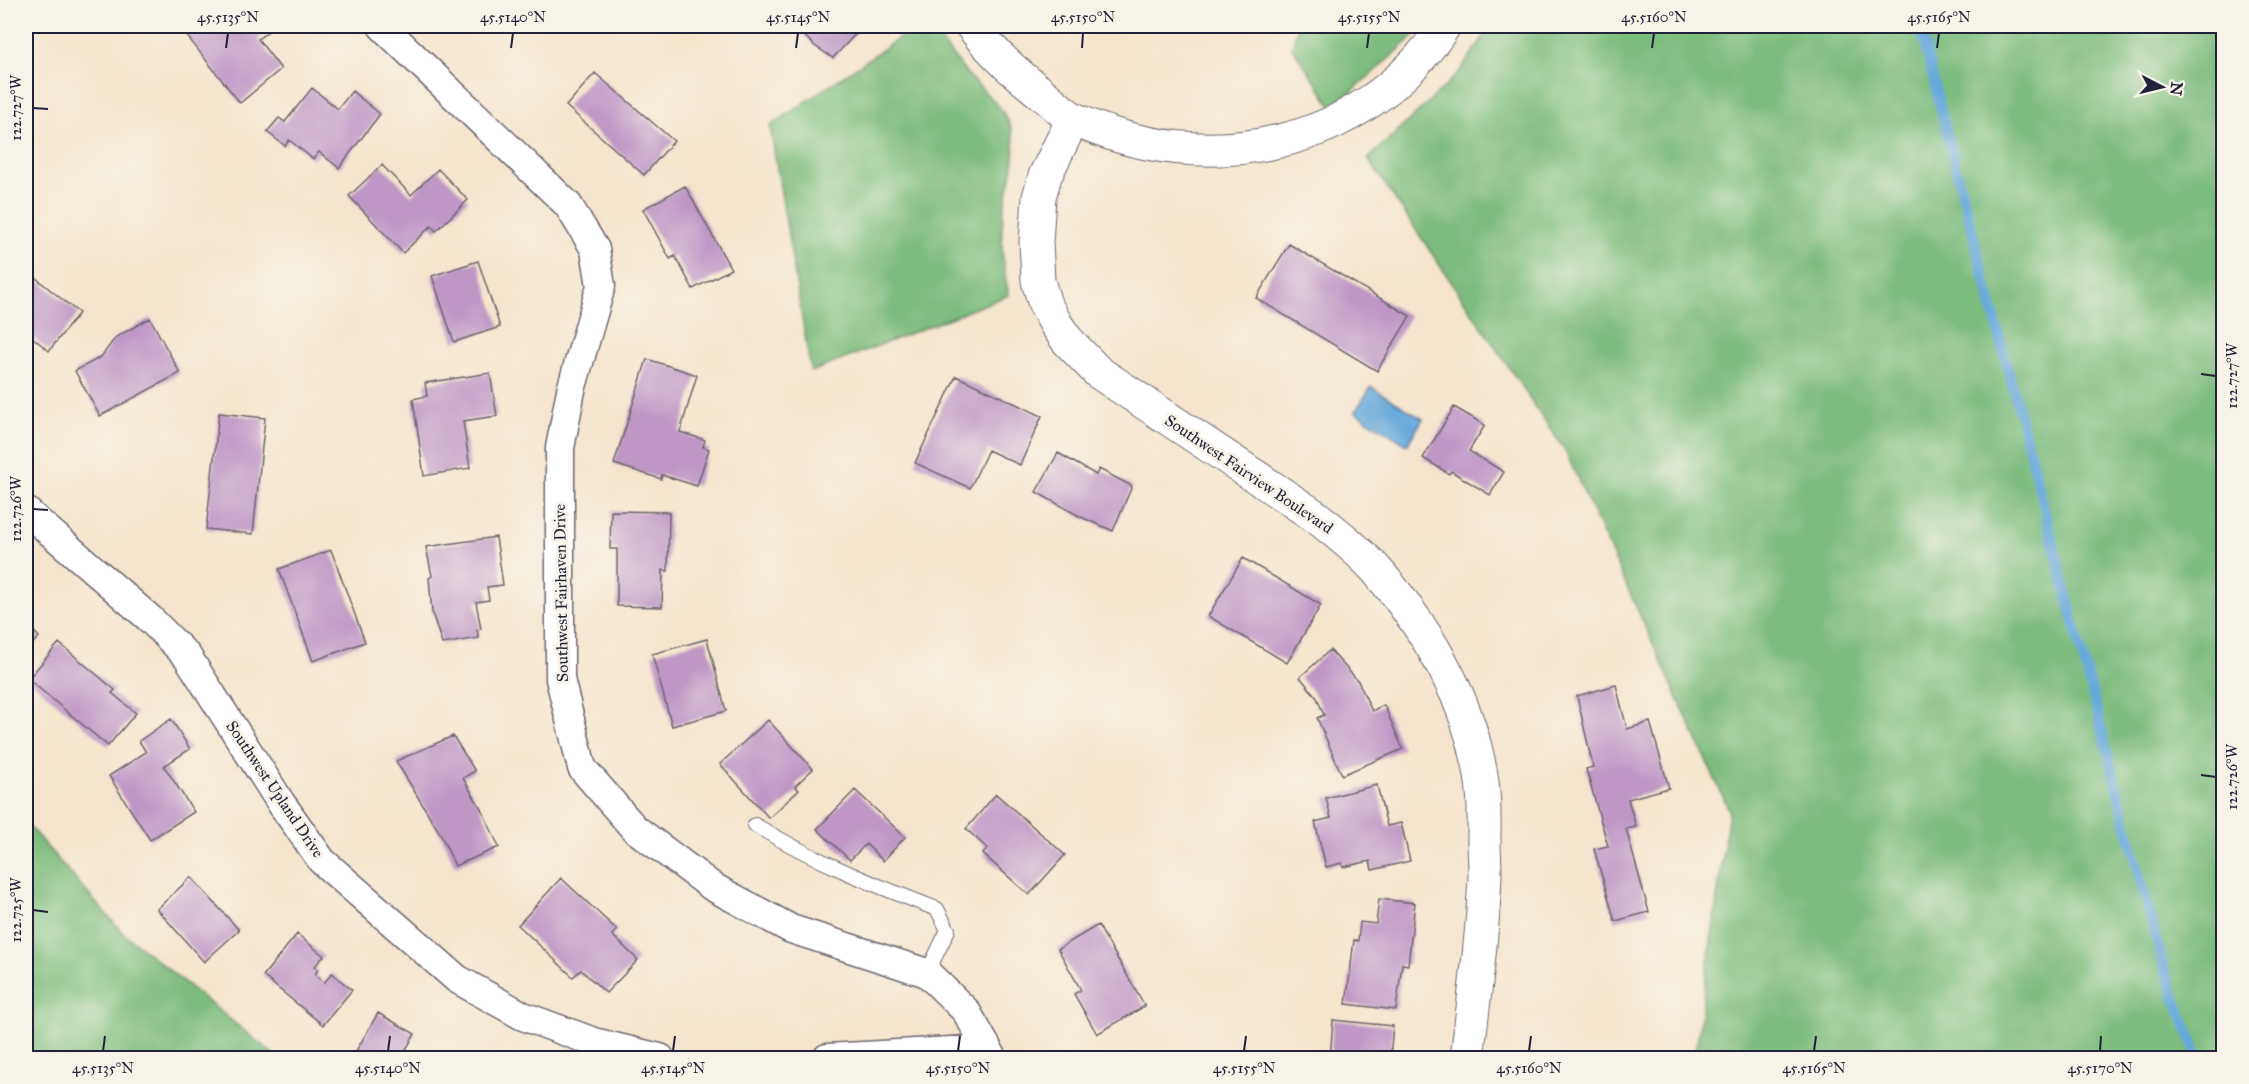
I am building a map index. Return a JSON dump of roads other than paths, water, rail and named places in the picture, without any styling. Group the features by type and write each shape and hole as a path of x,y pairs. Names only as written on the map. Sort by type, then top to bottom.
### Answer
{"street":[{"name":"Southwest Fairhaven Drive","path":"382,26 568,205 595,249 601,286 571,390 560,448 560,679 582,768 634,828 713,887 791,929 927,973 966,1011 990,1054"},
{"path":"972,26 991,50 1014,73 1074,119 1140,142 1174,148 1216,150 1287,140 1344,117 1367,104 1417,61 1444,26"},
{"name":"Southwest Fairview Boulevard","path":"1074,119 1045,176 1039,197 1036,262 1038,281 1045,304 1056,324 1098,372 1123,391 1269,484 1315,516 1354,549 1378,572 1410,612 1442,662 1461,705 1474,742 1482,782 1485,817 1482,920 1467,1059"},
{"name":"Southwest Upland Drive","path":"26,511 149,618 187,656 281,803 322,861 457,979 523,1016 594,1042 660,1059"},
{"path":"827,1059 990,1054"}],"lane":[{"path":"754,825 795,850 871,884 937,909 948,930 927,973"}],"water":[{"path":"1371,387 1423,419 1407,445 1355,412"}],"waterway":[{"path":"1920,26 2163,965 2198,1058"}]}
